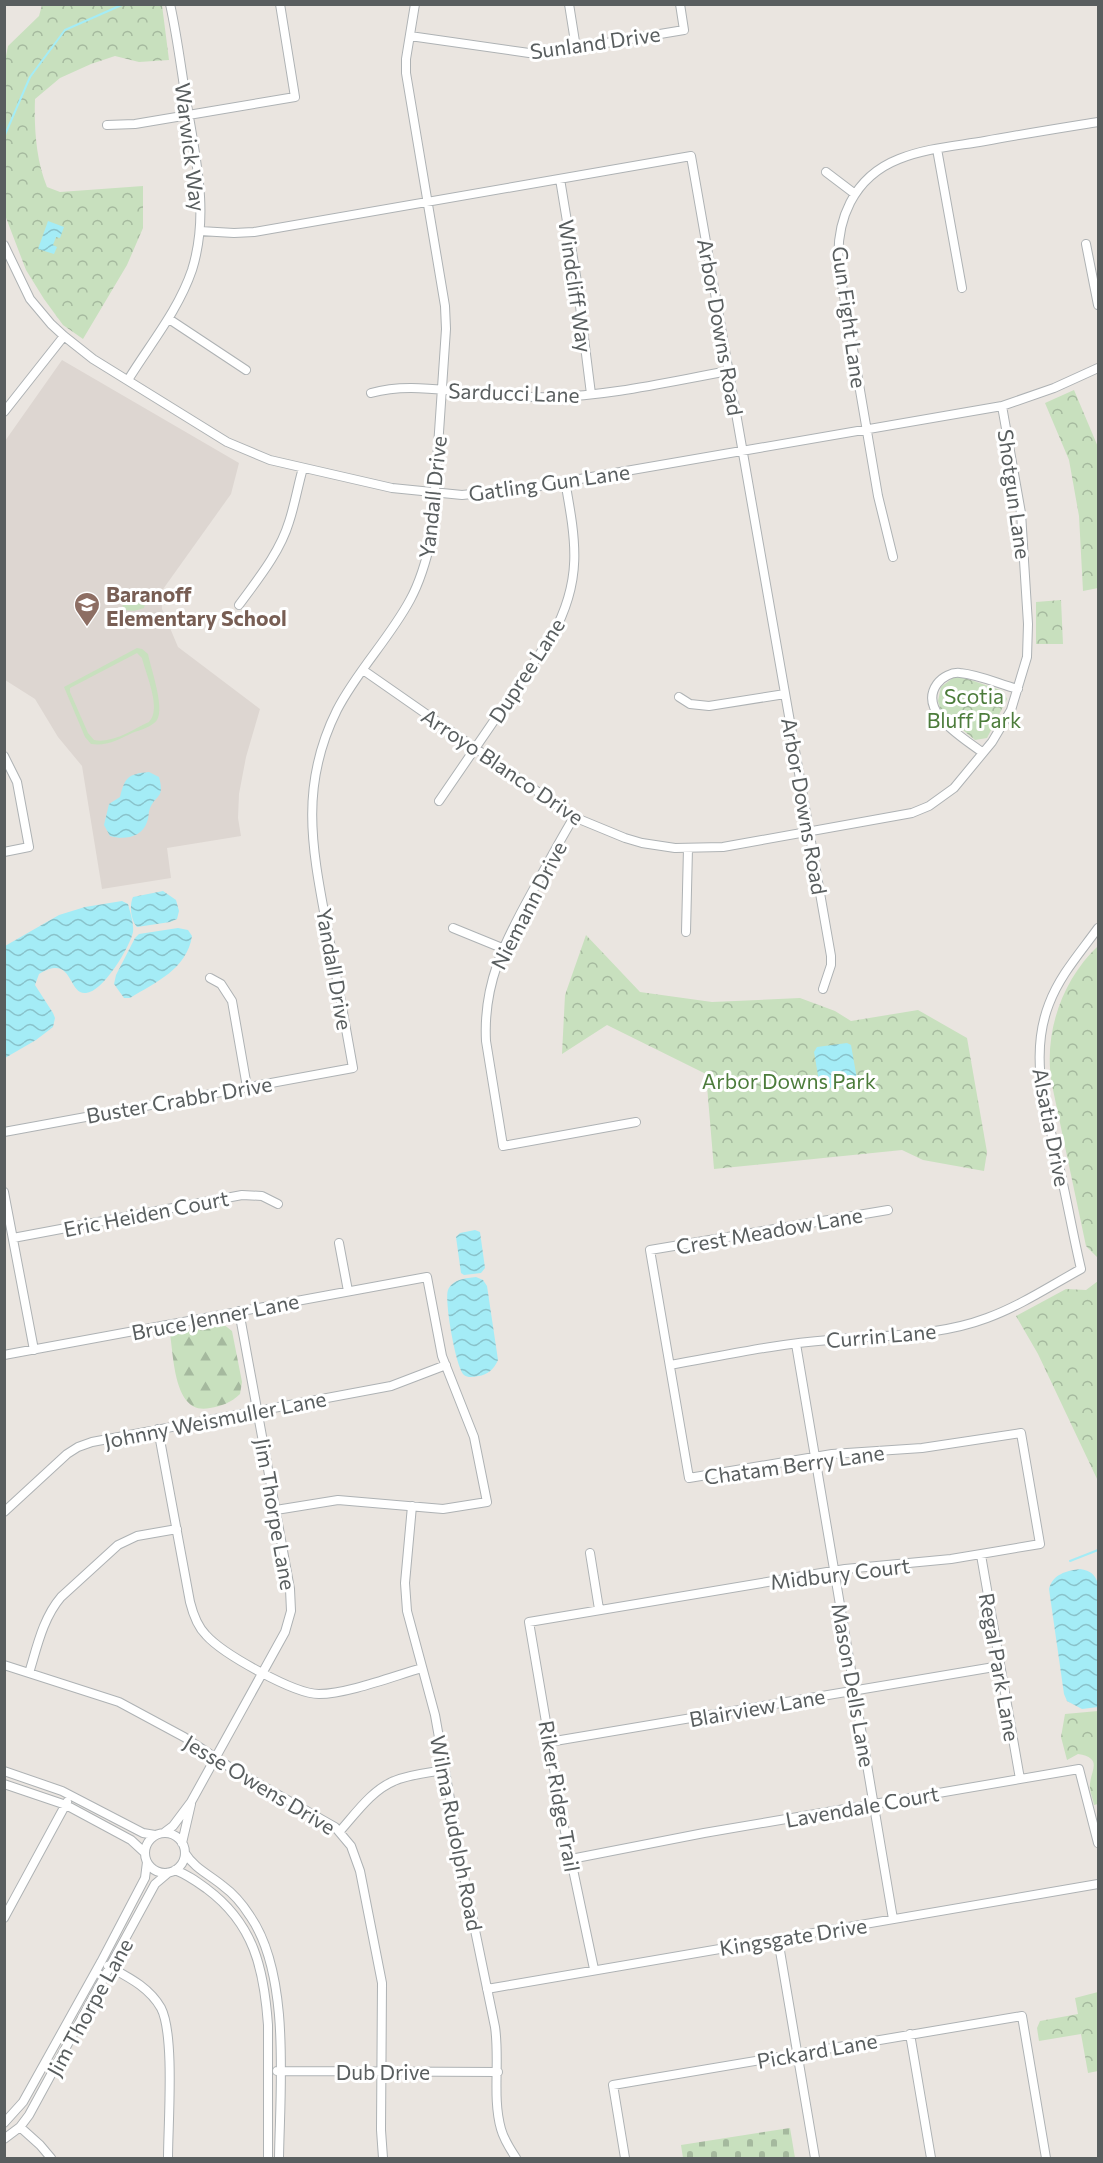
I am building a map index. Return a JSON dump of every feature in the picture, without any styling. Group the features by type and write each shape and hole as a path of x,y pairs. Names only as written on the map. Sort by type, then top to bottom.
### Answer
{"street":[{"name":"Warwick Way","path":"128,380 169,319 192,271 200,231 200,178 170,4"},
{"path":"107,125 135,124 296,97 280,4"},
{"name":"Yandall Drive","path":"353,1068 314,856 312,807 316,770 330,725 343,700 407,606 427,559 432,535 446,329 445,306 406,73 415,4"},
{"path":"569,4 576,48"},
{"name":"Sunland Drive","path":"410,36 529,53 576,48 684,30 680,4"},
{"name":"Gun Fight Lane","path":"893,557 878,496 837,252 842,219 855,194 870,178 890,163 916,153 1098,122"},
{"path":"937,149 962,288"},
{"name":"Arbor Downs Road","path":"200,231 254,232 691,156 831,956 831,965 823,989"},
{"path":"826,172 855,194"},
{"name":"Windcliff Way","path":"560,179 580,298 591,394"},
{"path":"1086,244 1098,305"},
{"name":"Gatling Gun Lane","path":"4,245 30,299 64,336 93,359 227,442 270,460 384,487 435,493 485,494 565,482 1002,405 1054,388 1098,368"},
{"path":"169,319 246,370"},
{"path":"4,412 64,336"},
{"name":"Sarducci Lane","path":"370,393 395,387 535,397 591,394 729,371"},
{"name":"Shotgun Lane","path":"1002,405 1018,491 1025,582"},
{"path":"239,605 282,540 303,468"},
{"name":"Dupree Lane","path":"439,801 552,636 570,594 574,577 574,531 565,482"},
{"name":"Arroyo Blanco Drive","path":"363,670 474,749 574,816 634,840 656,845 688,848 733,846 896,817 929,807 954,788 1003,726 1018,689 1027,657 1025,582"},
{"path":"983,753 936,713 932,698 937,684 949,674 961,673 1018,689"},
{"path":"679,697 690,704 709,706 785,694"},
{"path":"4,756 14,772 20,791 29,847 4,852"},
{"name":"Niemann Drive","path":"574,816 502,948 490,986 485,1026 503,1146 636,1122"},
{"path":"686,932 688,848"},
{"path":"453,928 502,948"},
{"name":"Alsatia Drive","path":"1081,1269 1041,1084 1039,1065 1042,1025 1051,998 1064,973 1098,929"},
{"path":"210,978 221,984 231,1001 247,1087"},
{"name":"Buster Crabbr Drive","path":"4,1132 353,1068"},
{"path":"4,1192 34,1350"},
{"name":"Eric Heiden Court","path":"13,1238 242,1196 262,1196 278,1203"},
{"name":"Crest Meadow Lane","path":"650,1250 888,1210"},
{"path":"339,1243 348,1291"},
{"name":"Chatam Berry Lane","path":"650,1250 689,1479 815,1456 922,1448 1021,1433"},
{"name":"Currin Lane","path":"670,1365 796,1344 910,1334 966,1324 986,1319 1016,1306 1081,1269"},
{"name":"Bruce Jenner Lane","path":"4,1355 427,1277 439,1346 446,1365"},
{"name":"Jim Thorpe Lane","path":"165,1832 173,1826 191,1802 264,1673 285,1632 291,1611 290,1589 239,1311"},
{"name":"Mason Dells Lane","path":"796,1344 893,1919"},
{"path":"276,1510 339,1500 453,1508 487,1502 474,1437 446,1365"},
{"name":"Johnny Weismuller Lane","path":"4,1512 67,1454 92,1442 391,1386 446,1365"},
{"path":"158,1429 190,1602 198,1623 206,1635 221,1648 264,1673 298,1689 317,1694 342,1691 422,1668"},
{"name":"Midbury Court","path":"529,1622 834,1570 981,1555 1040,1544 1021,1433"},
{"name":"Wilma Rudolph Road","path":"412,1506 406,1597 410,1626 431,1697 498,2044 499,2118 502,2131 516,2158"},
{"path":"29,1673 46,1619 61,1597 118,1545 127,1540 177,1529"},
{"path":"590,1553 599,1610"},
{"name":"Regal Park Lane","path":"981,1555 1020,1779"},
{"name":"Riker Ridge Trail","path":"529,1622 549,1742 594,1969"},
{"name":"Jesse Owens Drive","path":"4,1665 119,1702 184,1737 215,1759 321,1817 340,1831 351,1846 357,1861 375,1944 383,2000 381,2071 383,2158"},
{"name":"Blairview Lane","path":"549,1742 1000,1666"},
{"name":"Lavendale Court","path":"571,1859 704,1833 1079,1769 1098,1843"},
{"path":"340,1831 369,1798 384,1786 401,1779 444,1770"},
{"path":"4,1771 40,1782 143,1833 155,1835"},
{"path":"4,1784 66,1805 131,1840 144,1852 147,1862 158,1872 188,1875 222,1900 240,1922 249,1935 255,1951 267,2007 268,2158"},
{"path":"6,1913 70,1795"},
{"name":"Jim Thorpe Lane","path":"182,1843 191,1802"},
{"path":"144,1852 147,1842 155,1835 165,1832 175,1835 182,1843 190,1861 231,1892 258,1927 271,1966 280,2025 279,2158"},
{"path":"171,1872 182,1863 185,1853"},
{"name":"Jim Thorpe Lane","path":"4,2123 23,2102 100,1962 145,1878 147,1862"},
{"name":"Jim Thorpe Lane","path":"4,2139 20,2127 38,2100 156,1884 171,1872"},
{"name":"Kingsgate Drive","path":"488,1989 1098,1884"},
{"path":"778,1939 815,2158"},
{"path":"100,1962 134,1980 145,1989 155,2000 165,2018 169,2039 168,2158"},
{"name":"Pickard Lane","path":"625,2158 613,2085 1022,2016 1046,2158"},
{"path":"910,2034 931,2158"},
{"name":"Dub Drive","path":"268,2070 498,2072"},
{"path":"20,2127 51,2158"}],"shaded area":[{"name":"Baranoff Elementary School","path":"62,360 239,463 231,494 161,592 162,609 178,647 260,709 246,757 239,794 238,818 241,836 167,848 171,878 102,889 82,766 58,737 35,699 5,680 5,441"}],"green space":[{"path":"42,5 162,5 169,60 139,62 115,56 60,78 35,99 36,144 47,187 60,192 143,186 143,228 127,265 83,339 63,325 44,299 26,270 5,215 4,66 8,46 39,16"},
{"path":"1074,390 1098,447 1098,588 1083,591 1079,516 1069,460 1045,403"},
{"path":"132,591 140,593 145,604 144,608 134,611 124,610 121,601 123,595"},
{"path":"1061,600 1063,644 1036,644 1036,602"},
{"path":"137,648 142,649 148,654 157,688 159,714 157,720 146,728 112,742 91,744 85,737 64,687","holes":["137,653 142,658 154,701 153,716 149,722 123,735 108,740 94,740 88,733 70,688"]},
{"name":"Scotia Bluff Park","path":"954,677 962,677 1003,691 1007,699 987,738 975,740 941,712 938,701 941,687"},
{"name":"Arbor Downs Park","path":"586,935 640,992 712,1002 800,998 835,1011 851,1021 918,1010 967,1038 987,1152 984,1171 923,1160 902,1150 714,1169 706,1074 607,1025 562,1054 565,995"},
{"path":"1098,946 1098,1258 1086,1246 1052,1085 1050,1047 1053,1028 1065,992 1074,975"},
{"path":"1098,1281 1098,1481 1038,1354 1016,1316 1066,1289 1086,1290"},
{"path":"223,1324 232,1331 242,1382 240,1394 222,1405 198,1408 189,1403 178,1383 170,1334"},
{"path":"1098,1711 1098,1804 1094,1805 1090,1786 1093,1762 1091,1758 1078,1754 1067,1760 1061,1737 1065,1714"},
{"path":"1098,1992 1098,2071 1088,2073 1081,2034 1039,2041 1037,2028 1040,2021 1078,2014 1075,1998"},
{"path":"790,2128 795,2158 683,2158 681,2145"}],"water":[{"path":"48,221 64,227 60,238 56,237 53,245 57,247 54,254 38,249"},
{"path":"149,772 159,777 161,789 150,808 145,827 137,835 121,838 110,836 104,825 109,804 120,797 128,778"},
{"path":"163,891 176,900 179,911 177,919 137,927 131,913 133,897"},
{"path":"122,901 128,904 133,932 115,968 100,985 86,993 80,992 64,971 58,968 39,974 35,985 53,1013 55,1018 53,1027 5,1058 5,946 59,915 85,907"},
{"path":"178,928 188,930 192,936 184,957 160,980 130,998 124,998 114,984 116,975 135,938 139,934"},
{"path":"847,1043 851,1045 857,1079 855,1084 822,1089 814,1052 817,1047"},
{"path":"475,1230 480,1232 485,1268 481,1273 464,1275 461,1273 456,1237 460,1233"},
{"path":"476,1277 483,1280 487,1286 498,1360 488,1373 469,1377 461,1370 454,1348 447,1296 453,1283"},
{"path":"1080,1569 1092,1574 1098,1584 1098,1707 1082,1709 1067,1701 1064,1694 1049,1589 1057,1577 1065,1572"}],"waterway":[{"path":"4,137 30,77 65,30 124,4"},
{"path":"1070,1561 1098,1550"}],"place":[{"name":"Baranoff Elementary School","path":"87,628"}]}
